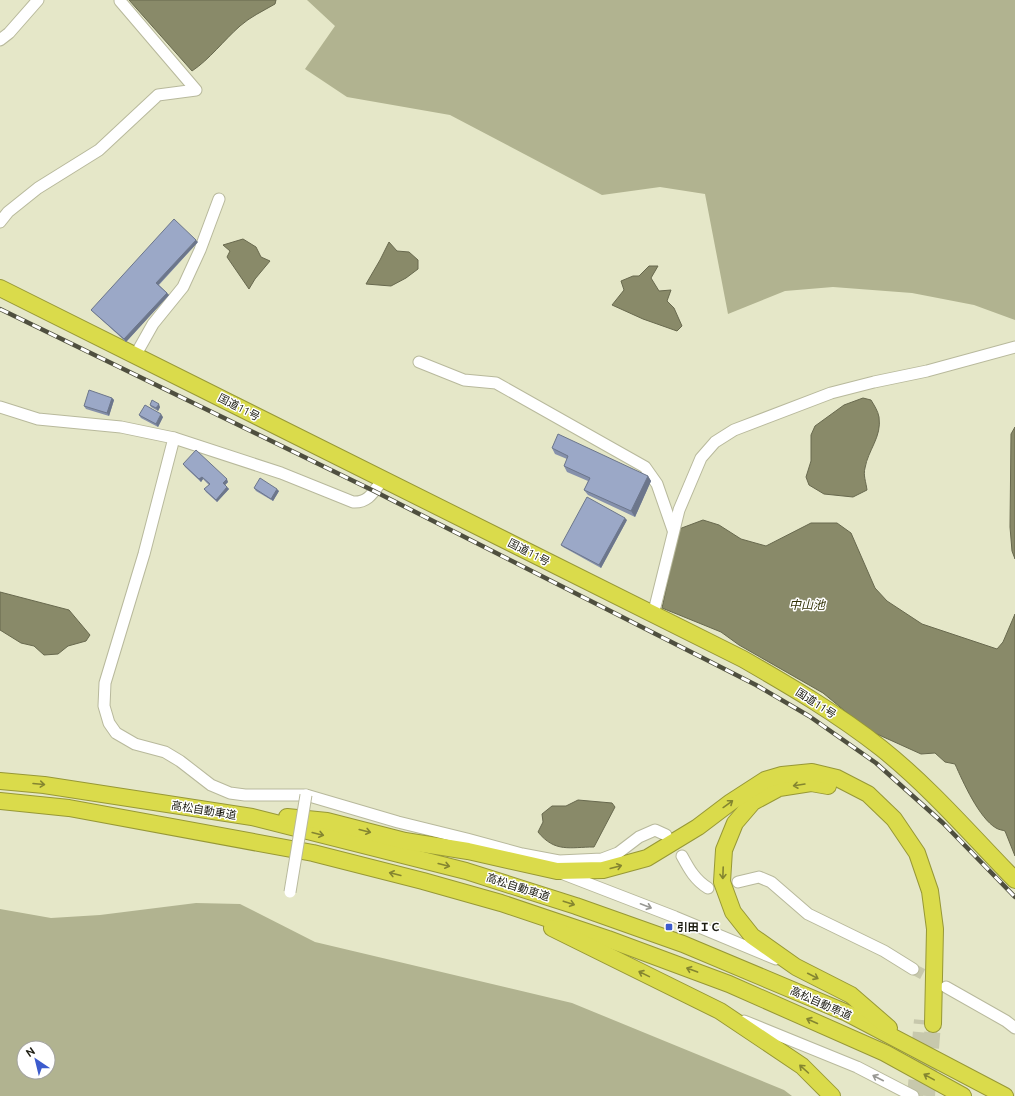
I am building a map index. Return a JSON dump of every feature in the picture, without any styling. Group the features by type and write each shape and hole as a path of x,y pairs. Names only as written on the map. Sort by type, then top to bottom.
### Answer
{"highway":[{"name":"国道11号","path":"0,288 743,659 786,684 823,707 880,748 929,790 1015,880"},
{"path":"188,807 326,821 405,841 468,851 557,871 603,870 647,858 698,827 731,802 766,780 782,775 812,772 837,778 868,794 894,819 917,853 930,891 935,929 928,1022 924,931 919,893 907,857 887,824 861,801 835,787 811,783 779,788 753,802 735,823 724,850 722,882 733,912 752,936 796,967 851,995 912,1047"},
{"name":"高松自動車道","path":"0,781 44,785 252,817 466,870 576,906 698,950 846,1013 1005,1096"},
{"name":"高松自動車道","path":"0,801 69,808 313,853 423,881 501,903 608,939 729,984 885,1053 963,1096"},
{"path":"501,903 720,1011 802,1066 832,1096"}],"street":[{"path":"0,40 9,33 38,0"},
{"path":"0,222 8,212 38,188 99,150 158,95 196,90 120,1 121,0"},
{"path":"135,356 153,324 183,287 200,250 219,199"},
{"path":"653,614 679,510 701,458 715,442 734,430 830,393 927,371 1015,347"},
{"path":"419,362 464,380 496,383 645,467 657,484 673,530"},
{"path":"0,407 38,419 121,427 174,438 281,473 353,502 363,502 366,500 383,479"},
{"path":"174,438 144,554 105,683 104,706 109,722 116,733 135,744 165,752 180,761 211,785 230,793 245,795 306,795 398,822 522,854 559,861 602,859 618,853 639,838 656,830 666,835"},
{"path":"290,892 306,795"},
{"path":"682,856 688,868 700,883 708,888"},
{"path":"557,871 675,917 796,967"},
{"path":"738,882 759,877 771,882 808,914 884,952 913,969"},
{"path":"946,987 1006,1021 1015,1028"},
{"path":"720,1011 856,1067 913,1096"}],"shaded area":[{"path":"307,0 1015,0 1015,320 974,305 912,293 833,287 785,291 728,314 705,194 660,187 602,195 450,115 347,97 305,69 335,26"},
{"path":"196,903 240,904 315,942 572,1003 784,1090 792,1096 0,1096 0,909 51,918 100,915"}],"water":[{"path":"129,0 276,0 275,4 252,17 240,26 205,61 192,71"},
{"path":"243,239 256,247 261,257 270,261 249,289 227,257 230,251 223,245"},
{"path":"389,242 397,251 409,252 418,260 418,269 406,278 391,286 366,284 380,260"},
{"path":"649,266 658,266 651,278 659,291 671,290 667,301 674,308 682,326 677,331 643,319 612,305 624,290 621,281 633,276 639,276"},
{"path":"863,398 871,400 879,417 877,437 864,471 867,490 853,497 824,494 809,485 806,477 811,461 811,435 815,426 844,405"},
{"path":"1015,427 1015,559 1012,551 1010,527 1011,434"},
{"name":"中山池","path":"703,520 719,525 741,539 766,546 811,523 837,523 851,533 875,588 887,601 922,624 997,649 1003,642 1015,614 1015,856 1005,831 996,828 990,823 978,808 962,780 955,764 945,762 935,753 921,754 868,730 823,693 739,645 721,632 662,608 679,529"},
{"path":"0,592 69,610 90,635 86,641 68,646 58,654 44,655 34,646 21,643 0,630"},
{"path":"578,800 612,803 615,807 594,847 563,847 557,846 544,839 538,832 543,822 542,814 552,806 566,806"}],"building":[{"path":"174,219 196,240 156,283 167,293 124,339 91,310"},
{"path":"89,390 112,398 107,413 84,406"},
{"path":"152,400 159,404 156,408 150,405"},
{"path":"145,405 161,414 156,424 139,415"},
{"path":"558,434 648,476 631,511 584,490 590,478 564,466 568,456 552,448"},
{"path":"196,450 227,479 223,483 227,487 216,500 204,489 210,484 202,477 199,479 183,464"},
{"path":"260,478 277,489 271,499 254,488"},
{"path":"587,497 625,518 599,565 561,545"}],"tunnel":[{"path":"913,969 939,983"},
{"path":"915,1096 922,1020"},
{"path":"927,1096 933,1024"}],"railway":[{"path":"0,309 374,491 756,685 809,716 876,763 943,823 1015,897"}],"place":[{"name":"引田ＩＣ","path":"669,927"}]}
